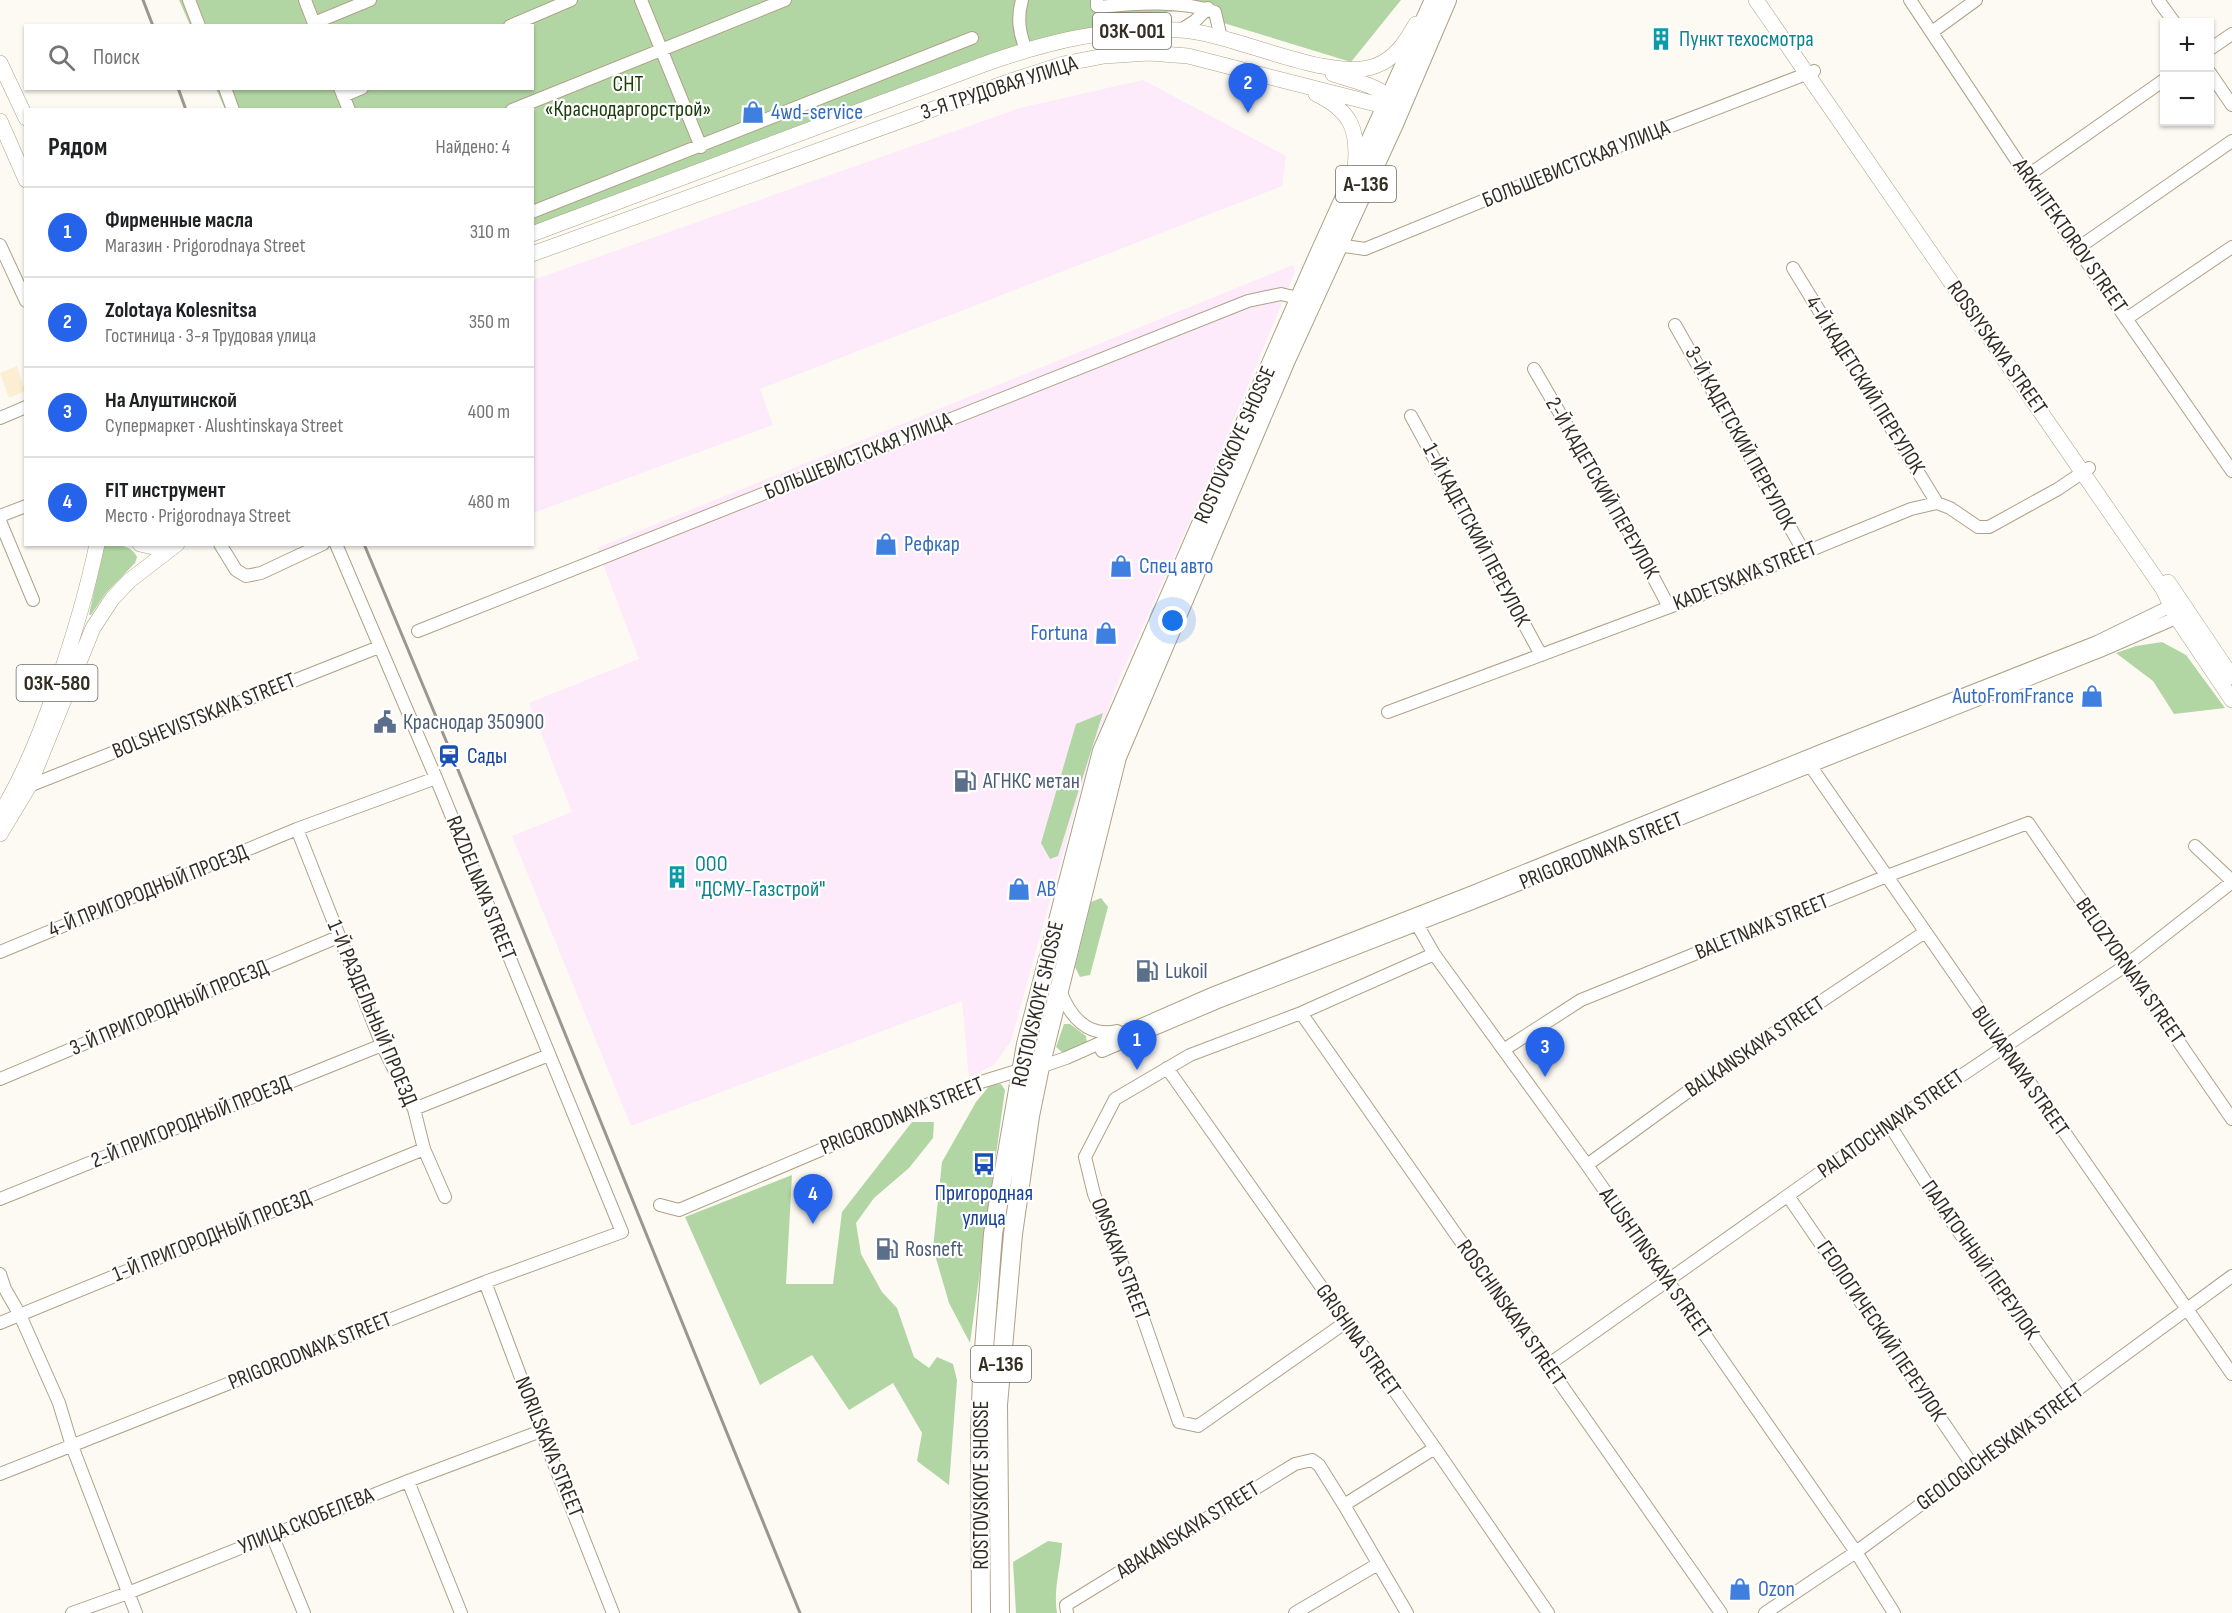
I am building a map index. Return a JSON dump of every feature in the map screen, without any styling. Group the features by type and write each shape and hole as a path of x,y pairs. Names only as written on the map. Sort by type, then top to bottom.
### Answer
{"highway":[{"name":"ROSTOVSKOYE SHOSSE","path":"1000,1613 998,1405 1013,1234 1039,1071 1117,757 1238,471 1353,181 1434,0"},
{"name":"ROSTOVSKOYE SHOSSE","path":"981,1613 980,1433 993,1234 1017,1074 1102,751 1306,300 1338,245 1448,0"}],"main road":[{"name":"03К-001","path":"1026,50 1094,33 1181,30 1352,70 1381,63 1403,46 1428,0"},
{"name":"ROSSIYSKAYA STREET","path":"1755,0 1811,73"},
{"name":"ROSSIYSKAYA STREET","path":"1765,0 1811,73 2086,470 2163,589 2232,677"},
{"name":"03К-001","path":"1239,42 1369,86 1391,98"},
{"name":"3-Я ТРУДОВАЯ УЛИЦА","path":"534,233 1026,50"},
{"name":"3-Я ТРУДОВАЯ УЛИЦА","path":"534,253 1008,82 1063,64 1104,56 1159,54 1188,56 1376,104 1391,98"},
{"path":"0,63 24,114"},
{"name":"03К-001","path":"1288,82 1325,98 1350,120 1357,140 1353,181"},
{"name":"А-136","path":"1391,98 1412,82"},
{"path":"1391,98 1394,124"},
{"path":"0,121 24,175"},
{"name":"03К-580","path":"2,806 14,792 46,716 87,591 97,546"},
{"name":"03К-580","path":"0,834 29,786 93,628 112,599 129,581 174,546"},
{"name":"ROSSIYSKAYA STREET","path":"2179,609 2232,700"}],"street":[{"path":"189,0 198,24"},
{"path":"305,0 314,24 370,0"},
{"path":"515,24 571,0"},
{"path":"641,0 701,147"},
{"path":"517,108 785,0"},
{"name":"ARKHITEKTOROV STREET","path":"1910,0 2126,319 2230,462"},
{"path":"1932,32 1977,0"},
{"path":"2158,0 2171,18"},
{"path":"1096,1 1097,6 1100,7 1171,1 1197,4 1216,14 1221,38"},
{"path":"1020,6 1019,32 1026,50"},
{"path":"1181,30 1195,21 1208,8"},
{"path":"2214,46 2232,34"},
{"path":"534,211 972,38"},
{"name":"БОЛЬШЕВИСТСКАЯ УЛИЦА","path":"1338,245 1365,249 1588,158 1811,73"},
{"path":"2214,79 2232,105"},
{"path":"2027,176 2160,83"},
{"path":"226,90 232,108"},
{"path":"342,92 348,108"},
{"path":"2078,248 2232,141"},
{"path":"0,244 24,297"},
{"path":"2126,319 2232,247"},
{"name":"4-Й КАДЕТСКИЙ ПЕРЕУЛОК","path":"1793,268 1937,503"},
{"name":"БОЛЬШЕВИСТСКАЯ УЛИЦА","path":"418,631 1248,302 1281,294 1306,300"},
{"name":"3-Й КАДЕТСКИЙ ПЕРЕУЛОК","path":"1676,325 1804,552"},
{"name":"2-Й КАДЕТСКИЙ ПЕРЕУЛОК","path":"1534,369 1632,537 1669,607"},
{"path":"0,418 24,408"},
{"name":"1-Й КАДЕТСКИЙ ПЕРЕУЛОК","path":"1411,416 1541,655"},
{"path":"1937,503 1950,508 1978,527 1989,527 2058,489 2086,470"},
{"name":"KADETSKAYA STREET","path":"1388,712 1669,607 1911,509 1937,503"},
{"path":"24,507 0,518 33,600"},
{"path":"221,546 236,570 246,576 261,573 319,546"},
{"name":"RAZDELNAYA STREET","path":"337,546 436,778 622,1232"},
{"name":"PRIGORODNAYA STREET","path":"660,1205 679,1210 971,1087 1017,1074 1039,1071 1218,1002 1808,762 2100,651 2179,609"},
{"name":"BOLSHEVISTSKAYA STREET","path":"29,786 379,647"},
{"name":"BULVARNAYA STREET","path":"1808,762 2232,1374"},
{"name":"4-Й ПРИГОРОДНЫЙ ПРОЕЗД","path":"0,952 297,830 436,778"},
{"name":"BALETNAYA STREET","path":"1505,1049 1581,1000 1887,876 2028,823"},
{"name":"BELOZYORNAYA STREET","path":"2028,823 2232,1119"},
{"name":"1-Й РАЗДЕЛЬНЫЙ ПРОЕЗД","path":"297,830 382,1045 414,1109 424,1149 445,1197"},
{"path":"2195,846 2232,881"},
{"name":"PALATOCHNAYA STREET","path":"1548,1365 1889,1124 2125,966 2232,881"},
{"name":"PRIGORODNAYA STREET","path":"1039,1071 1214,993 1414,921"},
{"name":"ALUSHTINSKAYA STREET","path":"1414,921 1434,954 1587,1164 1856,1552 1894,1613"},
{"name":"BALKANSKAYA STREET","path":"1587,1164 1708,1077 1925,932"},
{"name":"3-Й ПРИГОРОДНЫЙ ПРОЕЗД","path":"0,1079 338,937"},
{"path":"1167,1068 1190,1055 1301,1013 1434,954"},
{"path":"1060,989 1066,1007 1074,1018 1095,1031 1106,1034 1141,1025"},
{"name":"ROSCHINSKAYA STREET","path":"1301,1013 1721,1613"},
{"name":"2-Й ПРИГОРОДНЫЙ ПРОЕЗД","path":"0,1199 382,1045"},
{"path":"414,1109 549,1055"},
{"name":"OMSKAYA STREET","path":"1167,1068 1114,1098 1086,1157 1094,1194 1137,1301 1179,1422 1198,1426 1346,1322"},
{"name":"GRISHINA STREET","path":"1167,1068 1435,1448 1548,1613"},
{"name":"ПАЛАТОЧНЫЙ ПЕРЕУЛОК","path":"1889,1124 1942,1208 2073,1393"},
{"name":"1-Й ПРИГОРОДНЫЙ ПРОЕЗД","path":"0,1323 424,1149"},
{"name":"ГЕОЛОГИЧЕСКИЙ ПЕРЕУЛОК","path":"1788,1196 1973,1466"},
{"name":"PRIGORODNAYA STREET","path":"0,1474 485,1282 622,1232"},
{"path":"0,1274 5,1290 20,1315 59,1402 72,1446 136,1613"},
{"name":"GEOLOGICHESKAYA STREET","path":"1765,1613 1856,1552 2232,1276"},
{"name":"NORILSKAYA STREET","path":"485,1282 613,1613"},
{"name":"УЛИЦА СКОБЕЛЕВА","path":"72,1613 541,1431"},
{"path":"1407,1613 1344,1505 1435,1448"},
{"name":"ABAKANSKAYA STREET","path":"1066,1609 1295,1464 1312,1460 1319,1465 1344,1505"},
{"path":"408,1481 461,1613"},
{"path":"272,1535 304,1613"},
{"path":"1295,1613 1378,1564"}],"shaded area":[{"path":"1143,80 1286,156 1282,186 760,389 773,425 534,513 534,280 1020,108"},
{"path":"1293,265 1295,272 1210,476 1117,684 1081,789 1011,1041 994,1065 969,1078 962,1001 631,1126 512,836 572,812 529,703 639,659 597,548"},
{"path":"17,366 24,391 9,398 0,373"}],"green space":[{"name":"СНТ «Краснодаргорстрой»","path":"179,0 1401,0 1351,62 1184,11 1131,14 1026,50 534,234 534,108 225,108 216,90 534,90 534,24 190,24"},
{"path":"104,546 127,547 137,557 135,563 105,594 89,615"},
{"path":"2162,642 2186,655 2225,708 2174,714 2153,681 2116,653 2136,646"},
{"path":"1103,713 1058,856 1050,859 1041,843 1076,724"},
{"path":"1101,898 1108,907 1090,975 1080,977 1075,967 1091,902"},
{"path":"1064,1024 1070,1024 1086,1036 1087,1043 1063,1053 1056,1047"},
{"path":"1001,1084 1005,1090 970,1343 949,1303 933,1248 942,1162 976,1102 990,1085"},
{"path":"912,1122 934,1122 933,1138 909,1168 874,1198 856,1223 861,1254 882,1292 897,1308 914,1357 929,1368 937,1357 953,1364 957,1380 949,1485 917,1461 922,1433 893,1383 849,1410 812,1355 760,1385 685,1217 792,1175 786,1284 833,1284 842,1212"},
{"path":"1048,1541 1062,1543 1057,1587 1057,1613 1016,1613 1013,1562"}],"railway":[{"path":"143,0 152,24"},
{"path":"179,90 185,108"},
{"path":"365,546 800,1613"}],"place":[{"name":"Пункт техосмотра","path":"1661,39"},
{"name":"4wd-service","path":"753,112"},
{"name":"Zolotaya Kolesnitsa","path":"1248,113"},
{"name":"Рефкар","path":"886,544"},
{"name":"Спец авто","path":"1121,566"},
{"name":"Fortuna","path":"1106,633"},
{"name":"AutoFromFrance","path":"2092,696"},
{"name":"Краснодар 350900","path":"385,722"},
{"name":"Сады","path":"449,756"},
{"name":"АГНКС метан","path":"965,781"},
{"name":"ООО \"ДСМУ-Газстрой\"","path":"677,877"},
{"name":"АВ","path":"1019,889"},
{"name":"Lukoil","path":"1147,971"},
{"name":"Фирменные масла","path":"1137,1070"},
{"name":"На Алуштинской","path":"1545,1077"},
{"name":"Пригородная улица","path":"984,1164"},
{"name":"FIT инструмент","path":"813,1224"},
{"name":"Rosneft","path":"887,1249"},
{"name":"Ozon","path":"1740,1589"}]}
